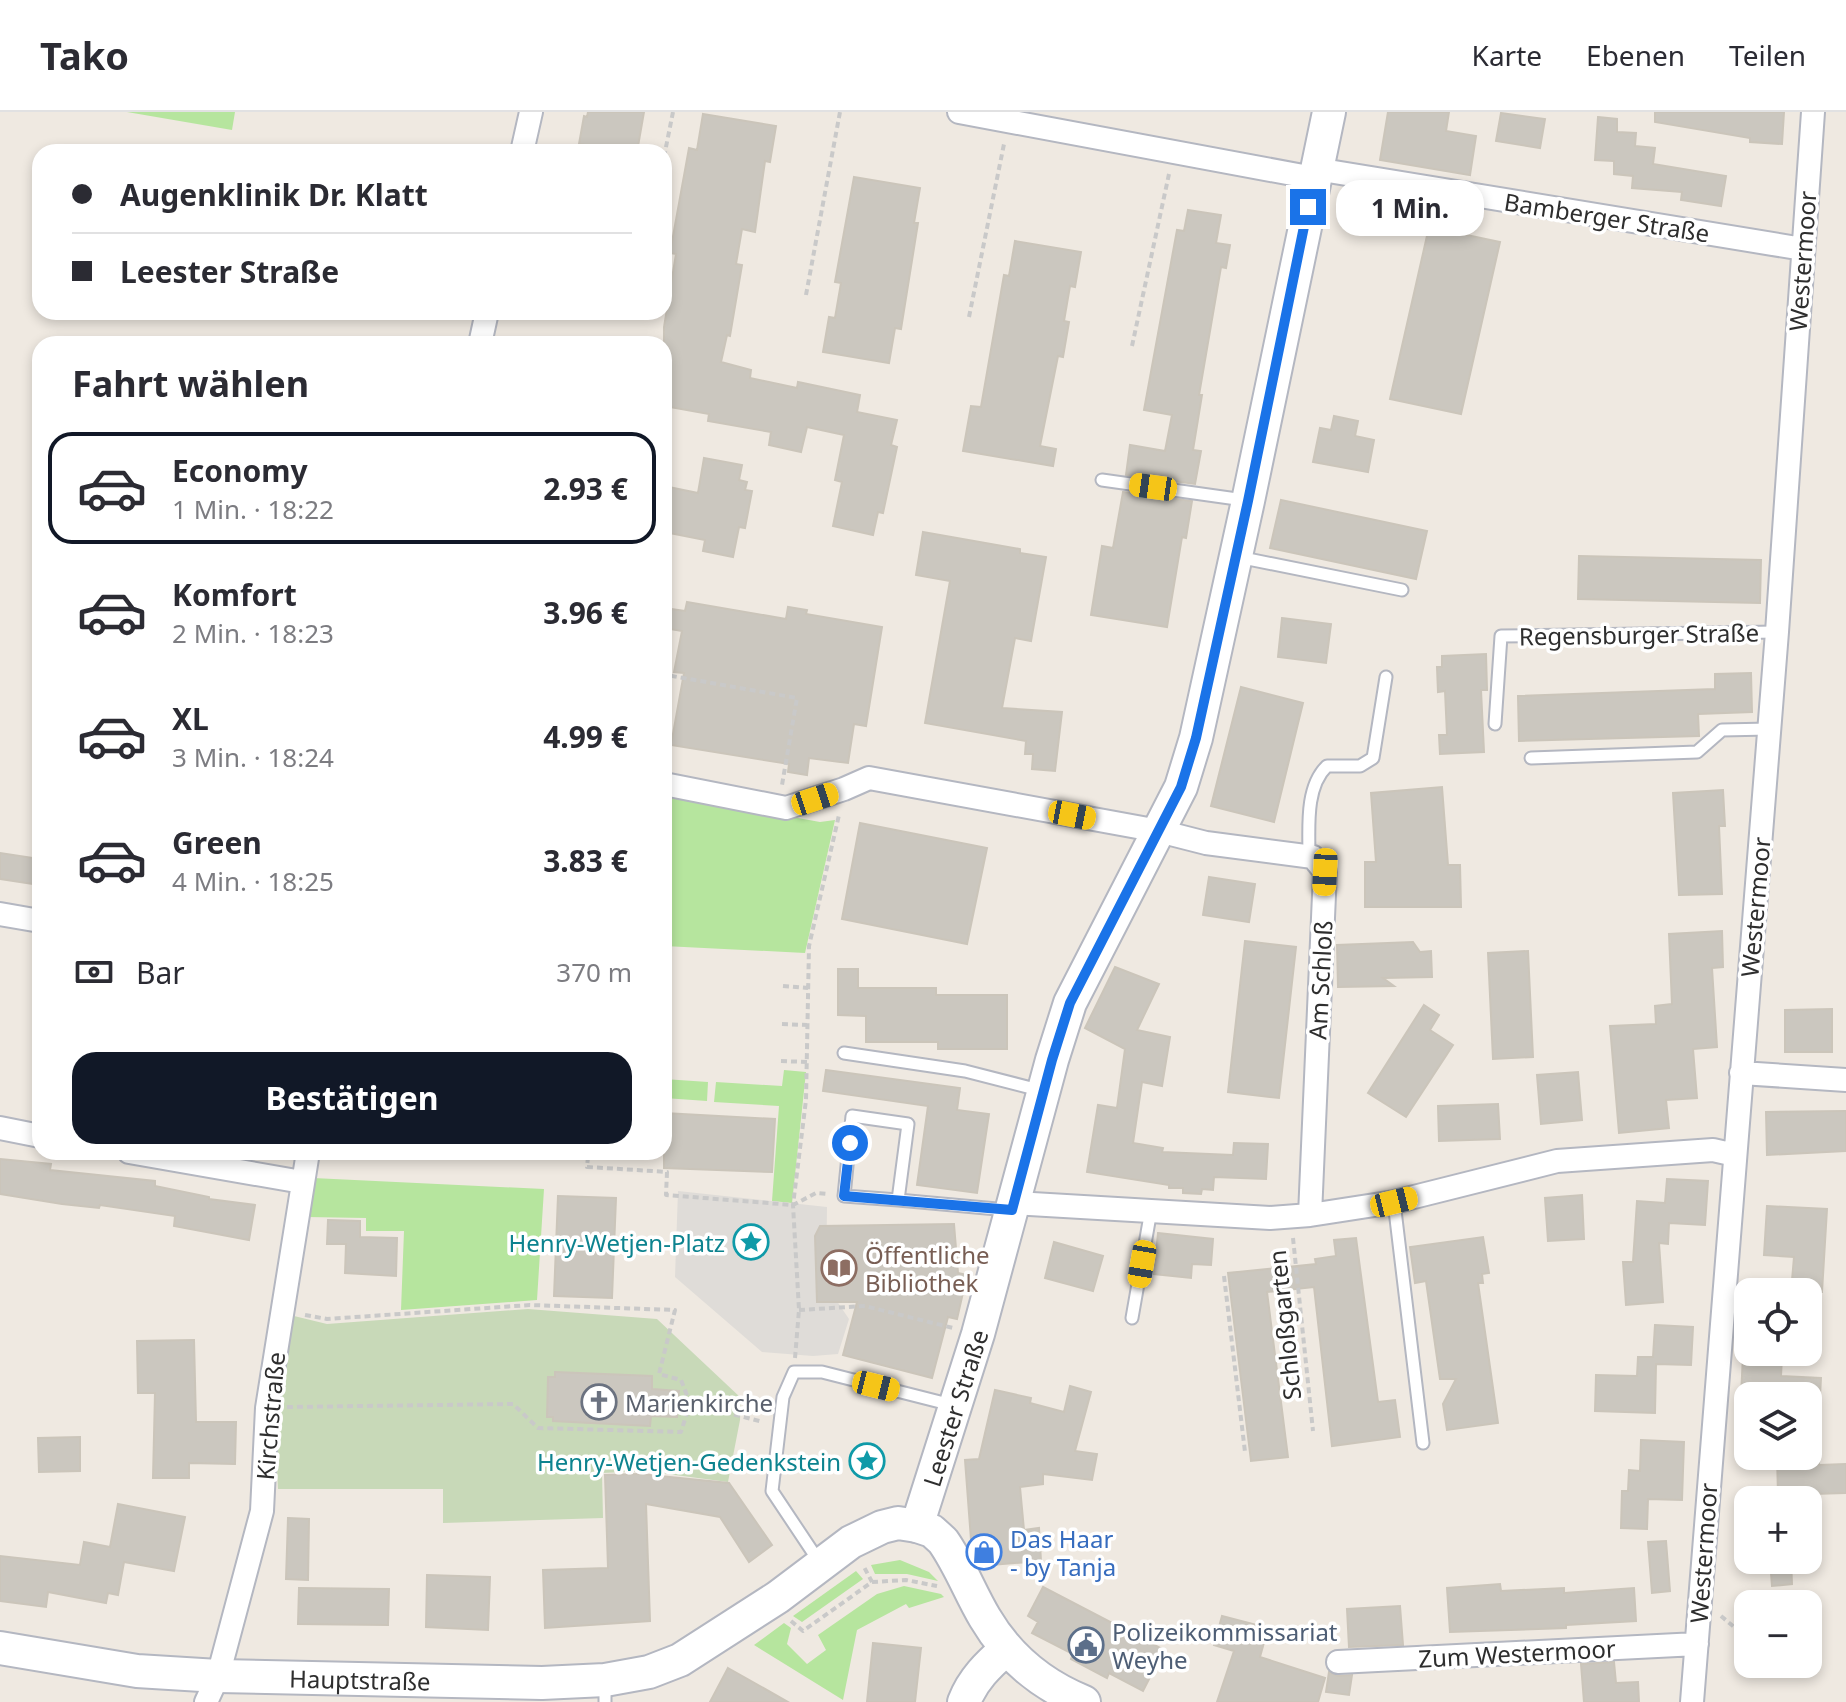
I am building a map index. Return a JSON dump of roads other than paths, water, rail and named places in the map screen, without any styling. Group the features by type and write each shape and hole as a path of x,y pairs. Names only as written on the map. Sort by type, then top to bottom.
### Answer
{"street":[{"path":"524,144 531,112"},
{"name":"Bamberger Straße","path":"959,112 1022,119 1174,152 1803,249"},
{"name":"Leester Straße","path":"917,1526 957,1406 1070,1003 1181,787 1196,738 1329,112"},
{"name":"Westermoor","path":"1692,1702 1777,632 1813,112"},
{"path":"672,786 786,808 869,778 1159,831 1206,843 1309,857"},
{"name":"Am Schloß","path":"1301,1216 1325,872 1313,857 1309,857"},
{"path":"0,914 32,920"},
{"path":"1741,1073 1846,1080"},
{"path":"0,1128 32,1134"},
{"path":"1013,1207 1151,1210 1270,1218 1301,1216 1394,1202 1557,1161 1713,1150 1735,1155"},
{"path":"175,1160 302,1182"},
{"name":"Kirchstraße","path":"212,1689 262,1511 267,1408 306,1160"},
{"name":"Hauptstraße","path":"0,1648 137,1671 212,1689 543,1688 605,1691 680,1660 768,1603 851,1542 898,1523 917,1526"},
{"path":"917,1526 932,1531 943,1541 1006,1649 1032,1673 1084,1702"},
{"name":"Zum Westermoor","path":"1338,1662 1697,1644"},
{"path":"964,1702 983,1670 1006,1649"}],"lane":[{"path":"1102,480 1248,501"},
{"path":"1236,557 1402,590"},
{"name":"Regensburger Straße","path":"1495,724 1501,636 1777,632"},
{"path":"1309,857 1309,823 1317,776 1327,766 1360,766 1373,758 1386,677"},
{"path":"1531,758 1697,752 1722,730 1769,729"},
{"path":"844,1053 965,1071 1044,1091"},
{"path":"898,1200 908,1124 852,1116 844,1196 898,1200 1013,1207"},
{"path":"1394,1202 1423,1443"},
{"path":"1132,1318 1151,1210"},
{"path":"821,1565 772,1491 783,1397 794,1372 822,1372 957,1406"}],"place":[{"name":"Henry-Wetjen-Platz","path":"751,1242"},
{"name":"Öffentliche Bibliothek","path":"839,1268"},
{"name":"Marienkirche","path":"599,1402"},
{"name":"Henry-Wetjen-Gedenkstein","path":"867,1461"},
{"name":"Das Haar - by Tanja","path":"984,1552"},
{"name":"Polizeikommissariat Weyhe","path":"1086,1645"}]}
